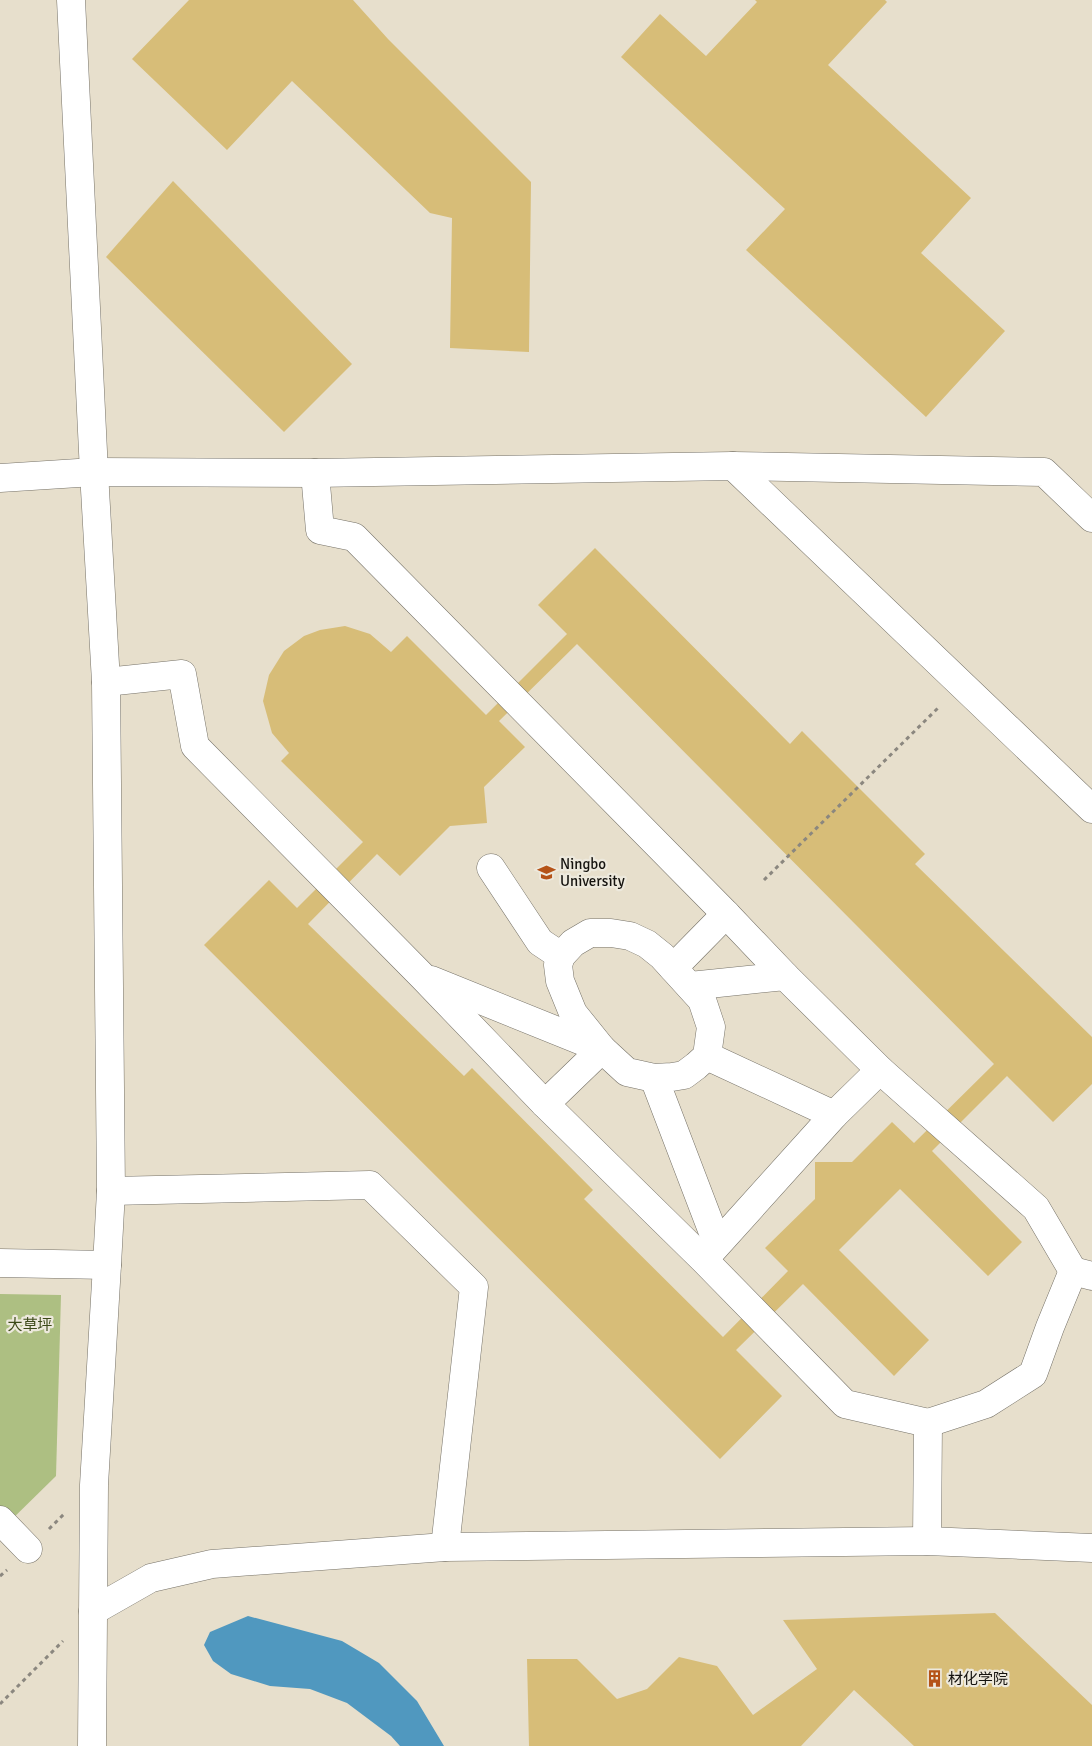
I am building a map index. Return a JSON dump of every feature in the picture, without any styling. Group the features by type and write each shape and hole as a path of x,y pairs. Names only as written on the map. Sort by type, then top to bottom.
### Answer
{"street":[{"path":"71,0 106,682 111,1191 94,1485 92,1746"},
{"path":"0,478 94,472 314,473 733,466 1044,472 1092,518"},
{"path":"733,466 1092,809"},
{"path":"106,682 182,674 195,746 423,977 545,1104 711,1251 846,1404 928,1423 986,1404 1033,1374 1050,1327 1083,1274 1036,1208 880,1070 354,538 320,530 314,473"},
{"path":"491,868 540,942 561,956"},
{"path":"681,977 726,914"},
{"path":"611,932 630,936 647,944 702,1000 712,1027 708,1056 684,1075 672,1078 654,1078 627,1072 602,1048 573,1013 560,981 558,965 561,956 573,943 590,933 611,932"},
{"path":"681,977 785,976"},
{"path":"423,977 602,1048"},
{"path":"545,1104 602,1048"},
{"path":"708,1056 834,1115"},
{"path":"711,1251 834,1115 880,1070"},
{"path":"654,1078 711,1251"},
{"path":"111,1191 370,1185 474,1287 445,1547"},
{"path":"0,1264 107,1264"},
{"path":"927,1541 928,1423"},
{"path":"0,1520 28,1548"},
{"path":"93,1611 151,1578 212,1564 445,1547 927,1541 1092,1548"}],"path":[{"path":"764,880 962,684"},
{"path":"0,1704 93,1611"}],"shaded area":[{"name":"Ningbo University","path":"0,0 1092,0 1092,1746 0,1746"}],"green space":[{"name":"大草坪","path":"0,1294 61,1295 56,1476 0,1531"}],"water":[{"path":"248,1616 342,1641 379,1663 417,1701 444,1746 400,1746 391,1736 347,1703 310,1689 270,1686 231,1674 213,1661 204,1645 210,1632"}],"building":[{"path":"189,0 353,0 388,39 531,182 529,352 450,348 452,218 430,213 292,81 227,150 132,59"},
{"path":"755,0 885,0 887,2 828,65 971,198 921,253 1005,331 926,417 746,250 785,209 621,57 660,14 706,56 757,2"},
{"path":"173,181 352,364 284,432 106,257"},
{"path":"595,548 790,744 802,731 925,854 915,864 1092,1037 1092,1084 1053,1122 1007,1076 932,1151 1022,1242 988,1276 900,1189 839,1250 929,1340 894,1376 803,1284 736,1350 782,1396 720,1459 204,945 269,880 297,908 363,842 281,761 289,753 272,733 263,701 269,675 284,651 304,636 320,630 345,626 370,634 391,652 407,636 486,715 567,634 538,605","holes":["577,644 994,1064 914,1143 892,1122 852,1162 815,1162 815,1199 765,1248 788,1271 723,1337 584,1199 593,1190 472,1068 464,1076 308,924 377,854 400,876 450,826 487,823 484,787 525,747 499,721"]},
{"name":"材化学院","path":"995,1613 1092,1705 1092,1746 914,1746 854,1690 801,1746 529,1746 527,1659 577,1659 617,1699 647,1689 679,1657 717,1666 753,1715 817,1669 783,1620"}],"place":[{"name":"Ningbo University","path":"546,873"},
{"name":"材化学院","path":"934,1679"}]}
